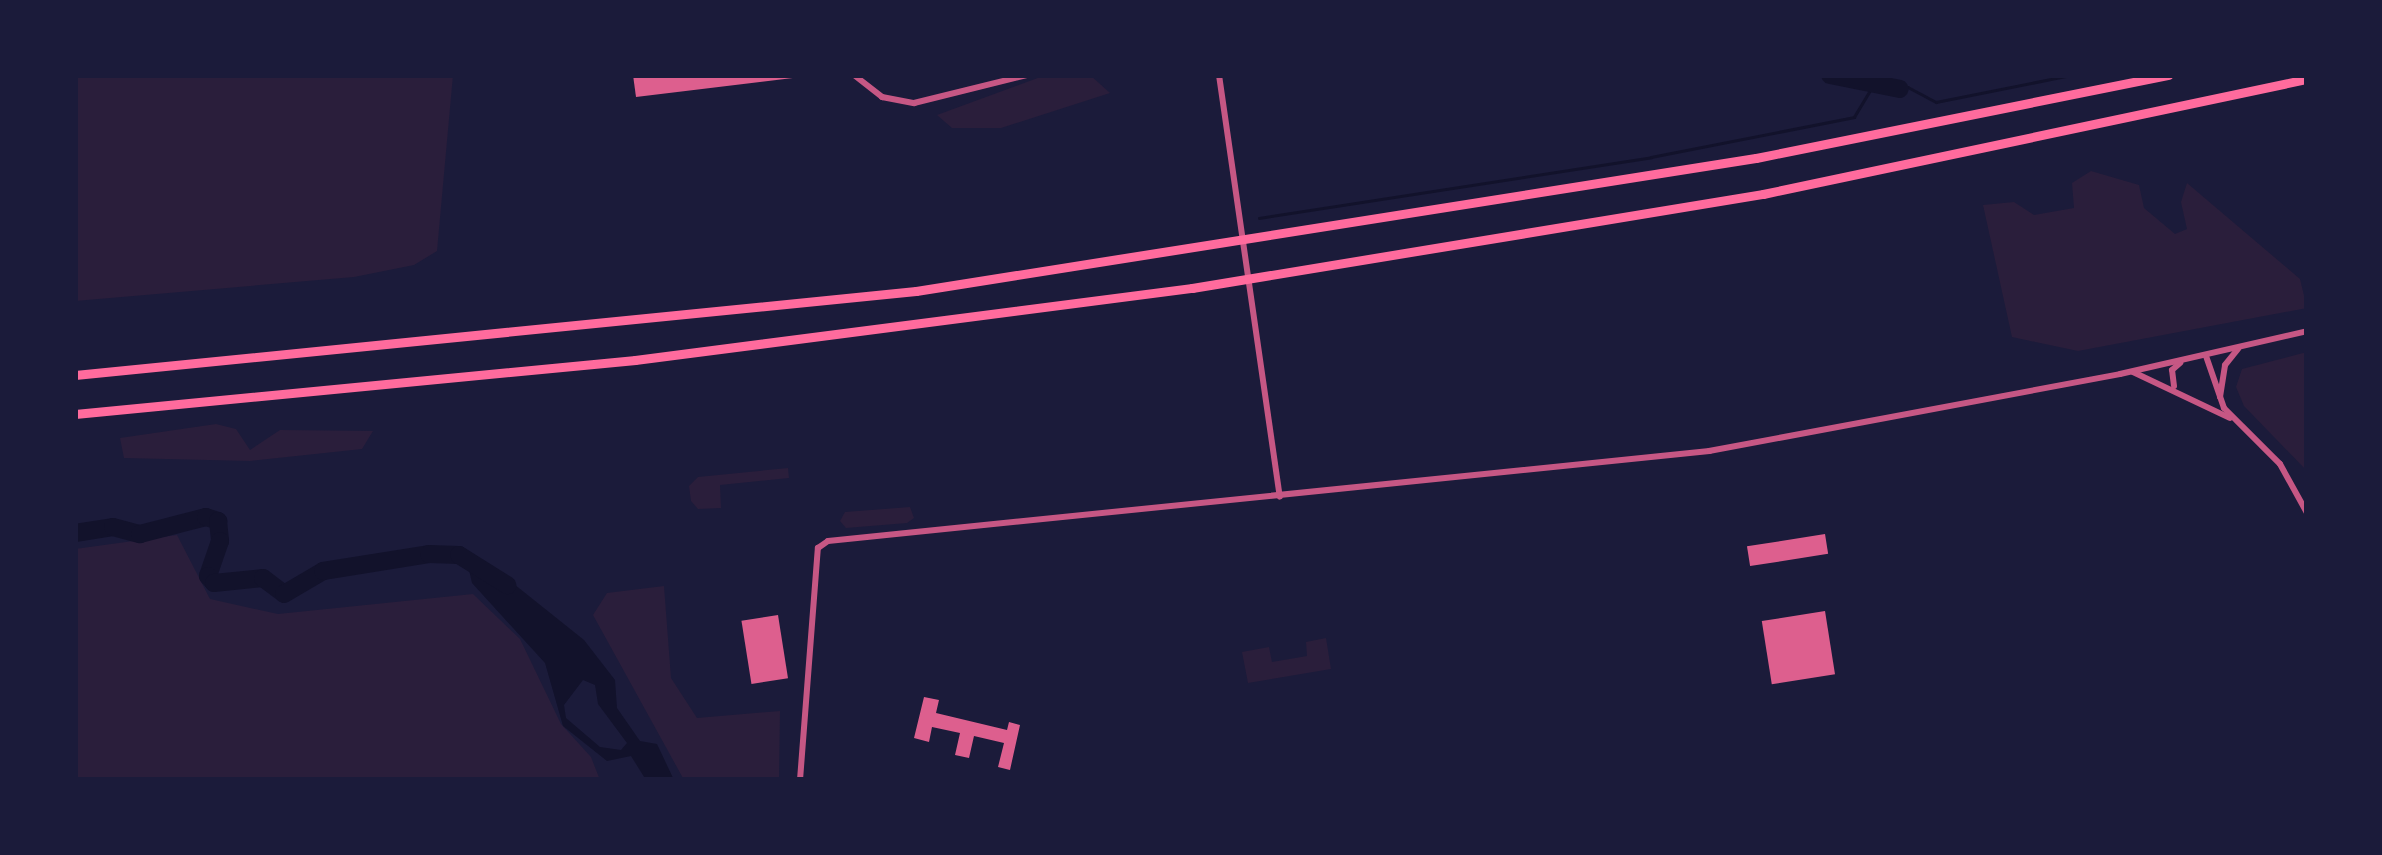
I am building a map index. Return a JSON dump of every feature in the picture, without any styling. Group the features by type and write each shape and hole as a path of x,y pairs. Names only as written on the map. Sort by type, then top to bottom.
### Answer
{"highway":[{"path":"75,375 916,291 1662,174 2168,75"},
{"path":"75,414 921,328 1763,194 2307,79"}],"street":[{"path":"854,75 882,97 914,102 1027,75"},
{"path":"1219,75 1260,329 1280,497"},
{"path":"800,780 818,548 828,541 1709,452 2182,362 2307,331"},
{"path":"2221,401 2225,365 2239,348"},
{"path":"2206,356 2231,418"},
{"path":"2174,387 2172,370 2182,362"},
{"path":"2132,372 2174,387 2231,418 2280,464 2307,512"}],"shaded area":[{"path":"75,75 453,75 437,251 414,265 354,277 75,301"},
{"path":"1046,75 1090,75 1110,93 1001,128 952,128 937,115"},
{"path":"2091,171 2139,185 2144,208 2175,234 2187,229 2181,202 2187,183 2300,279 2307,308 2078,351 2012,337 1983,205 2014,202 2034,215 2074,208 2072,183"},
{"path":"2307,352 2307,471 2244,406 2236,387 2242,369"},
{"path":"216,424 236,429 250,450 280,430 373,431 362,449 250,461 124,458 120,438"},
{"path":"788,468 789,478 720,485 721,508 698,509 691,501 689,486 698,477"},
{"path":"910,507 914,518 907,523 846,528 840,521 845,512"},
{"path":"177,535 210,599 278,614 473,594 520,639 561,724 591,757 600,780 75,780 75,549"},
{"path":"466,557 504,576 584,640 615,680 617,708 640,741 657,744 674,780 646,780 631,756 607,761 563,726 545,663 472,583","holes":["583,680 595,685 598,704 627,743 621,750 600,747 566,718 564,705"]},
{"path":"664,586 671,678 697,718 780,711 779,780 684,780 593,615 607,593"},
{"path":"1326,638 1331,669 1248,683 1242,652 1269,647 1272,662 1307,656 1306,642"}],"building":[{"path":"633,75 801,75 801,77 636,97"},
{"path":"1825,534 1828,554 1750,566 1747,546"},
{"path":"1825,611 1835,674 1772,684 1762,621"},
{"path":"778,615 788,678 751,684 741,621"},
{"path":"924,697 939,700 936,713 1007,730 1009,722 1020,725 1010,770 998,767 1004,743 974,736 969,758 955,755 960,733 932,727 929,742 914,738"}],"waterway":[{"path":"1830,75 1900,89"},
{"path":"1900,89 1908,87 1936,102 2071,75"},
{"path":"1259,218 1651,157 1854,117 1873,85"},
{"path":"75,533 113,527 140,534 206,517 218,521 220,541 208,576 214,583 263,578 284,594 323,571 429,554 459,555 507,585"}]}
